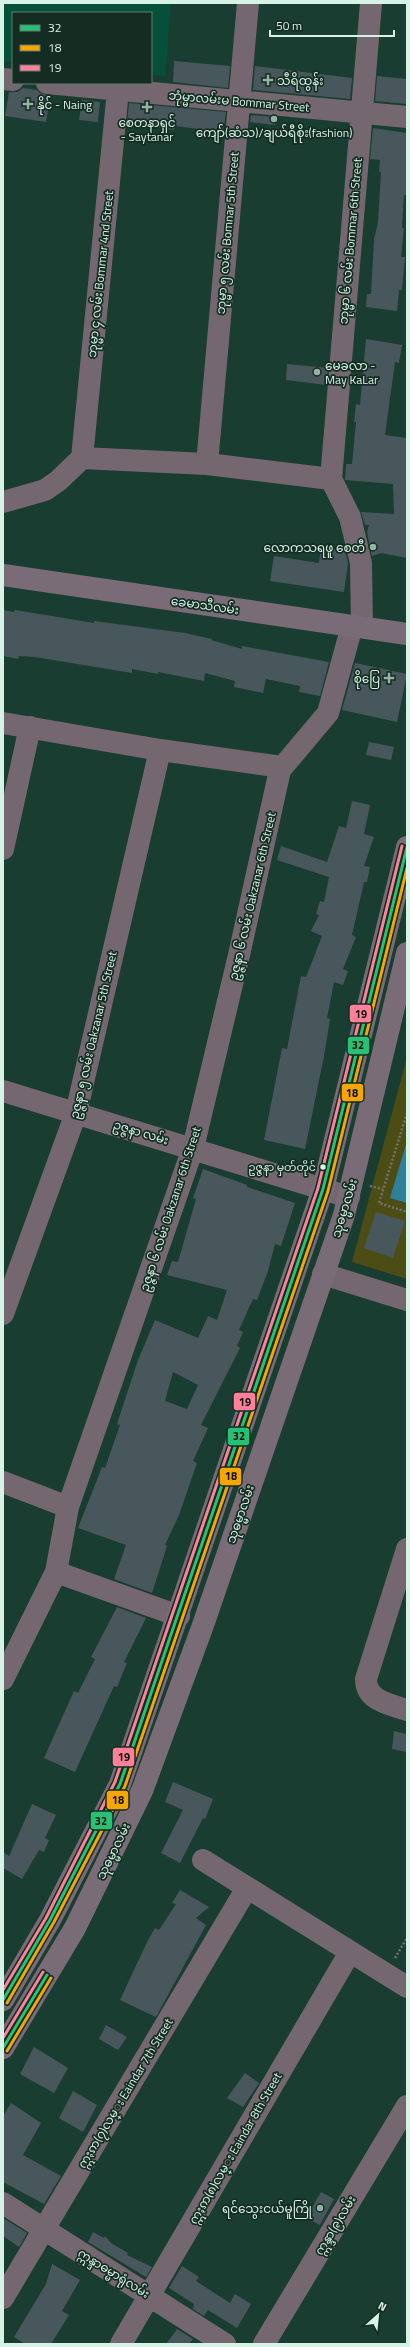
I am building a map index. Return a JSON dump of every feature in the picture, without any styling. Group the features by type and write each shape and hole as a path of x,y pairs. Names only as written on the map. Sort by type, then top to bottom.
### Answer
{"main road":[{"name":"ခေမာသီလမ်း","path":"3,575 407,634"},
{"path":"365,628 407,625"},
{"path":"365,628 407,645"},
{"name":"သုဓမ္မာလမ်း","path":"3,2000 50,1920 120,1784 179,1616 323,1189 407,847"},
{"name":"သုဓမ္မာလမ်း","path":"3,2048 75,1928 142,1791 202,1628 349,1197 407,953"}],"street":[{"name":"ဘုမ္မာ ၅ လမ်း Bomnar 5th Street","path":"207,464 238,101 248,3"},
{"name":"ဘုမ္မာ ၆ လမ်း Bommar 6th Street","path":"331,479 371,3"},
{"name":"ဘုံမ္မာလမ်းမ Bommar Street","path":"57,84 407,117"},
{"name":"ဘုမ္မာ ၄ လမ်း Bommar 4nd Street","path":"82,458 118,90"},
{"path":"3,502 45,490 58,481 82,458 207,464 331,479 350,517 361,563 365,628 328,713 280,770 274,766 160,750 3,723"},
{"path":"3,849 30,727"},
{"name":"ဥဇ္ဇနာ ၅ လမ်း Oakzanar 5th Street","path":"3,1314 76,1113 160,750"},
{"name":"ဥဇ္ဇနာ ၆ လမ်း Oakzanar 6th Street","path":"5,1668 56,1572 68,1507 193,1148 241,948 280,770"},
{"name":"ဥဇ္ဇနာ လမ်း","path":"3,1091 349,1197"},
{"path":"323,1274 407,1300"},
{"path":"3,1482 68,1507"},
{"path":"407,1549 366,1679 366,1688 373,1698 407,1710"},
{"path":"56,1572 179,1616"},
{"path":"203,1860 407,1987"},
{"name":"ဣႏၵာ(၇)လမ္း Eaindar 7th Street","path":"3,2298 43,2228 247,1888"},
{"name":"ဣႏၵာ(၈)လမ္း Eaindar 8th Street","path":"121,2344 148,2295 350,1952"},
{"name":"ဣန္ဒာ(၉)လမ်း","path":"264,2344 407,2106"},
{"name":"ဣန္ဒာဓမ္မာရုံလမ်း","path":"3,2202 225,2344"}],"path":[{"path":"407,1113 379,1203 407,1212"},
{"path":"386,1973 407,1938"}],"shaded area":[{"path":"3,3 171,3 165,76 152,75 152,12 12,12 12,62 3,61"},
{"path":"407,1057 407,1279 352,1262"}],"water":[{"path":"407,1141 407,1203 390,1198"}],"building":[{"path":"174,61 230,66 228,88 173,82"},
{"path":"255,66 352,78 350,99 253,90"},
{"path":"377,76 407,79 407,104 375,101"},
{"name":"နိုင် - Naing","path":"23,88 37,90 40,93 50,96 46,122 5,116 9,92 18,92"},
{"path":"82,100 100,102 98,122 79,120"},
{"path":"129,103 226,112 223,132 175,126 174,130 127,123"},
{"path":"251,115 276,117 275,125 250,122"},
{"path":"373,128 407,133 407,195 404,195 402,228 404,228 401,257 405,257 402,290 399,290 397,311 366,307 367,294 371,294 374,239 378,223 381,172 379,172 380,160 370,159"},
{"path":"366,339 402,345 399,363 395,362 385,435 407,438 407,558 381,553 372,556 367,532 369,525 365,525 361,512 394,514 393,484 345,480 346,464 352,464 356,404 360,405"},
{"path":"287,364 328,368 326,385 286,380"},
{"path":"321,547 345,550 348,563 344,592 270,581 274,556 319,563"},
{"path":"3,610 14,612 15,610 94,623 94,621 185,633 212,639 211,640 242,649 242,646 329,662 320,696 299,692 300,686 266,679 263,693 234,687 235,681 205,673 204,681 158,672 158,674 132,669 132,673 35,657 19,656 18,659 3,656"},
{"path":"355,663 407,674 397,722 342,710"},
{"path":"369,742 394,747 391,760 366,755"},
{"path":"352,801 370,805 364,834 374,837 364,866 370,867 367,882 364,882 352,935 356,937 343,969 348,971 343,985 334,982 327,1018 330,1019 324,1056 305,1149 264,1140 282,1048 287,1049 301,976 306,977 322,936 311,931 319,915 316,914 320,901 324,902 329,877 277,860 281,846 327,862 339,826 346,828"},
{"path":"203,1169 247,1185 247,1187 295,1203 281,1246 275,1244 268,1271 257,1300 253,1299 239,1330 243,1332 237,1346 240,1348 201,1425 208,1428 193,1461 197,1463 179,1515 165,1545 167,1546 152,1593 114,1579 126,1545 78,1528 102,1467 105,1468 120,1425 117,1424 138,1360 155,1320 198,1338 208,1316 217,1320 227,1290 167,1275 172,1261 178,1262 196,1199 193,1198","holes":["173,1372 198,1385 187,1409 165,1401"]},
{"path":"376,1212 405,1221 393,1258 364,1248"},
{"path":"117,1607 146,1618 124,1662 127,1663 117,1687 114,1686 75,1772 44,1758 74,1691 78,1693 95,1659 91,1657"},
{"path":"394,1731 407,1734 407,1752 392,1749"},
{"path":"173,1782 213,1799 205,1819 203,1818 180,1863 161,1853 183,1810 165,1802"},
{"path":"32,1804 56,1815 45,1838 49,1840 44,1852 39,1850 22,1879 3,1868 3,1852 9,1856"},
{"path":"180,1890 209,1907 196,1918 206,1925 156,2017 120,2000 148,1940 155,1928 159,1930 176,1904 172,1903"},
{"path":"106,2025 127,2037 118,2050 99,2039"},
{"path":"34,2047 68,2068 54,2093 20,2074"},
{"path":"245,2073 259,2083 243,2107 227,2098"},
{"path":"73,2091 97,2105 83,2132 59,2118"},
{"path":"11,2103 41,2123 23,2155 61,2176 44,2204 3,2182 3,2116"},
{"name":"ရင်သွေးငယ်မူကြို","path":"321,2192 334,2199 320,2225 306,2218"},
{"path":"3,2218 27,2233 19,2247 3,2236"},
{"path":"93,2232 104,2238 105,2236 111,2243 128,2253 127,2255 152,2267 146,2277 88,2242"},
{"path":"52,2264 80,2280 62,2311 69,2315 51,2344 25,2344 14,2337 46,2284"},
{"path":"182,2266 199,2277 196,2281 230,2303 235,2294 251,2304 237,2328 208,2310 204,2316 193,2309 194,2304 169,2288"},
{"path":"177,2329 193,2339 189,2344 166,2344"}],"transit line":[{"name":"19","path":"3,1990 46,1918 115,1782 318,1188 402,846"},
{"name":"32","path":"3,2000 50,1920 120,1784 323,1189 407,847"},
{"name":"18","path":"7,2003 54,1922 125,1786 328,1191 407,868"},
{"name":"19","path":"3,2038 43,1972"},
{"name":"32","path":"3,2048 47,1975"},
{"name":"18","path":"7,2051 51,1978"}],"place":[{"name":"သီရိထွန်း","path":"268,80"},
{"name":"နိုင် - Naing","path":"28,104"},
{"name":"စေတနာရှင် - Saytanar","path":"147,107"},
{"name":"ကျော်(ဆံသ)/ချယ်ရီစိုး(fashion)","path":"274,119"},
{"name":"မေခလာ - May KaLar","path":"317,372"},
{"name":"လောကသရဖူ စေတီ","path":"373,547"},
{"name":"စိုပြေ","path":"389,678"},
{"name":"ဥဇ္ဇနာ မှတ်တိုင်","path":"323,1167"},
{"name":"ရင်သွေးငယ်မူကြို","path":"320,2208"}]}
